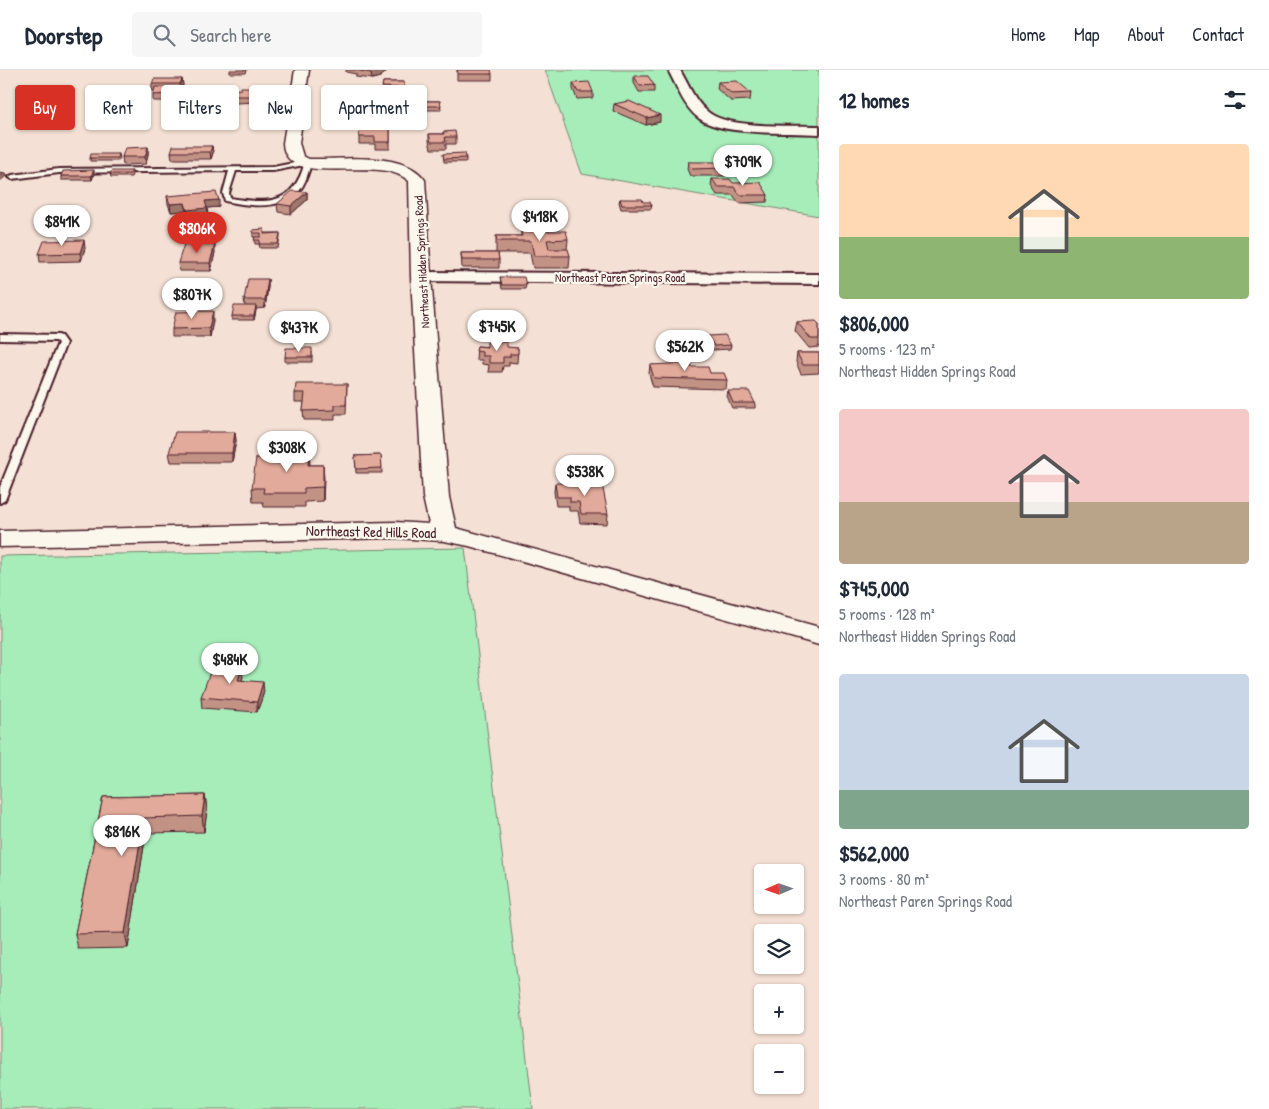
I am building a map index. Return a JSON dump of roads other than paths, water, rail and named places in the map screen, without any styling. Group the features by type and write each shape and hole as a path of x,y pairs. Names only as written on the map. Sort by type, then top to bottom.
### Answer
{"street":[{"path":"302,70 291,148 294,157 306,164"},
{"path":"674,70 693,103 708,118 722,123 747,126 819,130"},
{"name":"Northeast Hidden Springs Road","path":"306,164 380,165 404,169 414,175 418,184 421,278 436,497 444,533"},
{"name":"Northeast Paren Springs Road","path":"421,278 819,279"},
{"name":"Northeast Red Hills Road","path":"0,538 334,531 444,533 509,549 819,636"}],"lane":[{"path":"233,169 226,193 227,200 245,203 275,202 290,196 297,190 306,164"},
{"path":"12,177 40,172 287,168 306,164"},
{"path":"0,337 46,336 58,338 62,343 0,500"}]}
